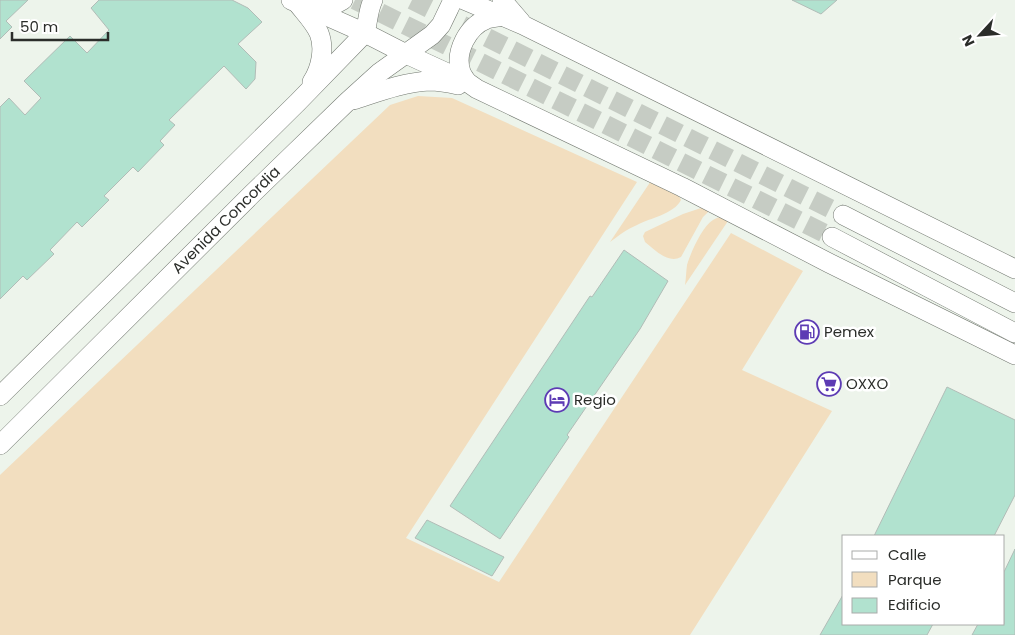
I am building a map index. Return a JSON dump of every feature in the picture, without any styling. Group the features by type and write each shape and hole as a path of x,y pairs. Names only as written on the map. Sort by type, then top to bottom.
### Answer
{"main road":[{"path":"300,4 334,5 343,0"},
{"path":"0,396 304,96 365,33 372,0"},
{"name":"Avenida Concordia","path":"0,444 347,102 379,73 432,35 440,25 453,0"},
{"path":"464,0 503,8 523,25 1015,269"},
{"path":"300,4 365,33 682,187 829,264 1015,356"},
{"path":"300,4 319,32 322,49 321,62 316,76 304,96"},
{"path":"472,85 461,72 459,60 461,47 466,36 477,25 503,8"},
{"path":"347,102 414,83 443,82 472,85"},
{"path":"843,215 1015,302"},
{"path":"832,237 1015,333"}],"green space":[{"path":"418,96 452,98 637,182 406,538 499,582 731,233 803,271 742,370 832,411 690,635 0,635 0,475 390,105"},
{"path":"655,175 678,194 681,200 678,205 667,212 630,228 610,242"},
{"path":"704,207 710,210 703,217 681,257 671,259 657,252 645,242 643,236 645,232 683,214"},
{"path":"732,215 685,285 687,265 701,234 713,220"}],"building":[{"path":"0,0 28,0 6,21 12,27 0,39"},
{"path":"99,0 232,0 248,8 262,22 238,44 256,62 255,79 246,89 224,66 169,120 175,125 160,141 164,145 138,172 133,167 104,196 109,200 82,227 77,222 50,250 54,254 27,280 23,276 0,299 0,107 9,98 25,115 41,98 24,81 70,36 87,53 109,30 91,8"},
{"path":"792,0 837,0 821,14"},
{"path":"624,250 668,281 640,329 567,435 569,437 500,539 450,506 590,296 592,297"},
{"path":"947,387 1015,420 1015,495 995,535 874,535"},
{"path":"427,520 504,557 492,576 415,538"},
{"path":"1015,549 1015,635 972,635 977,625 1005,625 1005,570"},
{"path":"842,596 842,625 932,625 927,635 820,635"}],"tunnel":[{"path":"355,0 832,237"},
{"path":"412,0 843,215"}],"place":[{"name":"Pemex","path":"807,332"},
{"name":"OXXO","path":"829,384"},
{"name":"Regio","path":"557,400"}]}
